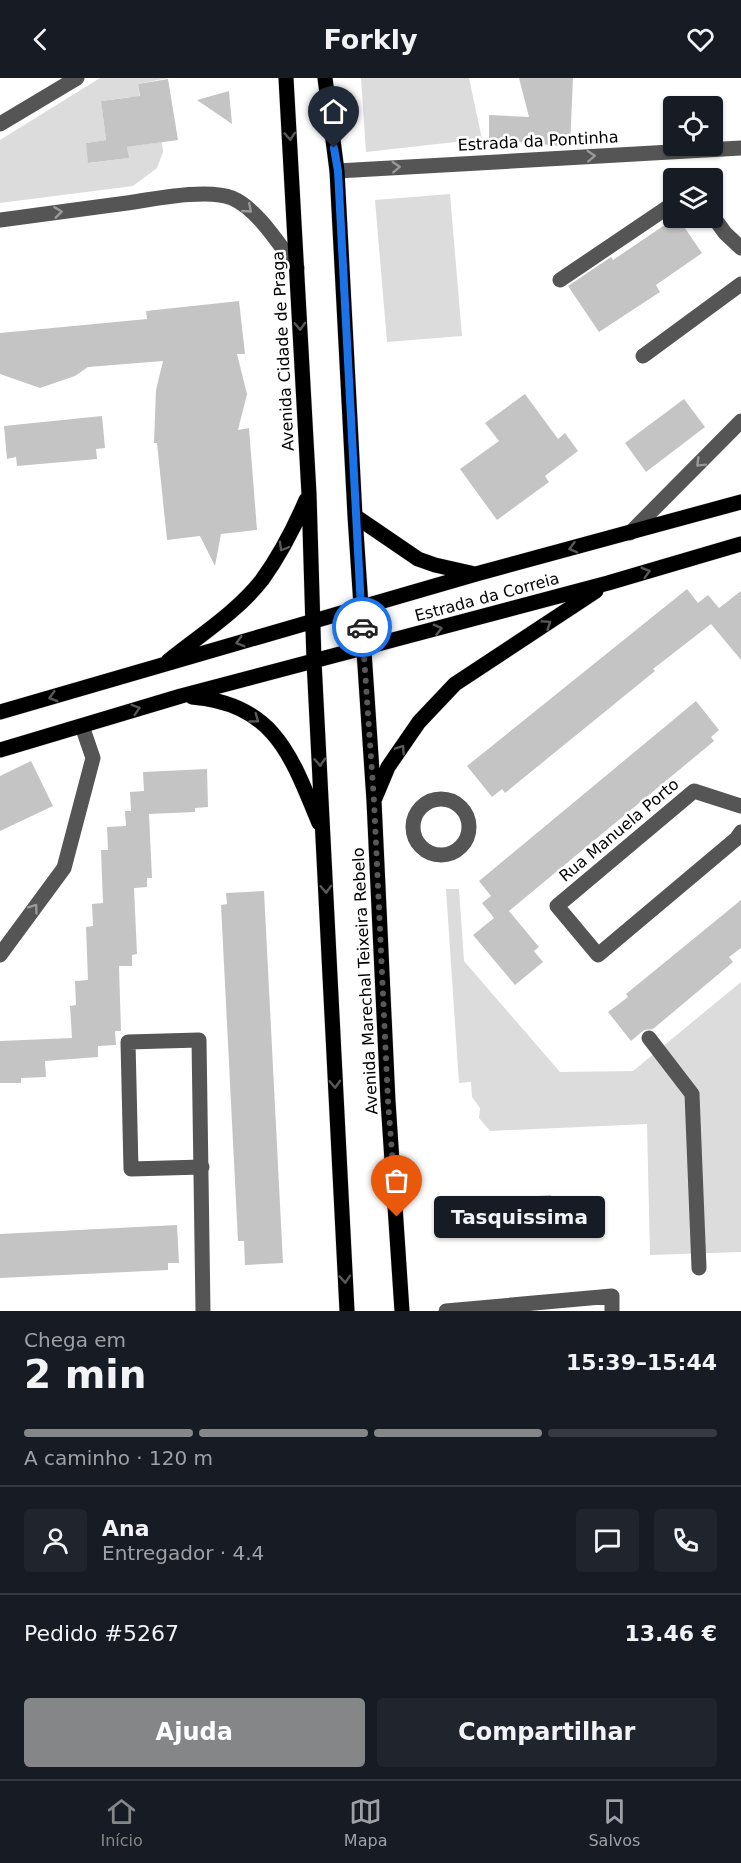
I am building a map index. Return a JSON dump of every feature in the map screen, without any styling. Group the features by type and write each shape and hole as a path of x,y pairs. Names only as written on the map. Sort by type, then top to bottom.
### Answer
{"main road":[{"name":"Avenida Cidade de Praga","path":"286,78 309,494 314,661"},
{"path":"325,78 338,171 361,608"},
{"path":"163,665 245,598 261,581 291,533 309,494"},
{"name":"Estrada da Correia","path":"0,712 476,574 741,502"},
{"path":"355,516 418,559 476,574"},
{"name":"Estrada da Correia","path":"0,750 181,696 608,583 741,544"},
{"path":"374,801 388,767 418,722 455,684 608,583"},
{"name":"Avenida Marechal Teixeira Rebelo","path":"361,608 402,1311"},
{"path":"314,661 347,1311"},
{"path":"181,696 207,698 235,706 255,718 271,732 292,758 323,831"}],"street":[{"path":"0,124 77,78"},
{"name":"Estrada da Pontinha","path":"338,171 741,148"},
{"path":"0,220 185,195 220,195 243,204 259,219 297,268"},
{"path":"560,280 663,210"},
{"path":"721,228 741,248"},
{"path":"644,356 741,284"},
{"path":"630,533 741,421"},
{"path":"0,955 64,868 93,758 82,726"},
{"name":"Rua Manuela Porto","path":"741,806 694,791 557,906 598,955 736,839 741,832"},
{"path":"649,1038 692,1094 699,1268"},
{"path":"202,1167 131,1169 128,1042 200,1040 202,1167 203,1311"},
{"path":"446,1311 612,1296 612,1311"}],"shaded area":[{"path":"100,78 168,78 138,84 142,116 133,117 130,97 101,101 106,140 86,143 89,163 128,158 127,147 162,142 163,152 157,168 133,186 0,203 0,140"},
{"path":"361,78 469,78 482,139 366,152"},
{"path":"450,194 462,336 387,342 375,200"},
{"path":"446,889 459,889 464,961 560,1072 633,1071 741,982 741,1252 650,1255 647,1124 490,1131 479,1118 480,1108 472,1097 471,1082 459,1083"}],"building":[{"path":"519,78 573,78 570,147 489,139 489,115 529,117"},
{"path":"168,79 178,140 127,147 129,158 88,163 86,143 106,140 101,101 140,96 138,84"},
{"path":"229,91 232,124 197,100"},
{"path":"663,226 663,228 685,228 702,253 656,285 660,292 599,332 568,286 611,257 613,260"},
{"path":"239,301 245,354 237,354 247,394 238,430 249,428 257,530 221,534 215,566 200,536 167,540 157,443 154,443 156,390 163,361 88,367 75,376 40,388 0,374 0,333 147,319 146,311"},
{"path":"525,394 558,439 565,433 578,451 545,476 549,482 497,520 460,469 499,441 485,423"},
{"path":"684,399 705,427 646,472 625,443"},
{"path":"102,416 105,448 96,449 97,459 17,466 16,457 7,459 4,426"},
{"path":"687,589 698,603 708,595 719,608 741,591 741,660 711,624 653,669 655,671 505,793 502,789 492,797 467,766"},
{"path":"696,701 719,730 711,737 714,741 509,911 539,947 534,951 543,962 515,985 473,935 494,918 482,903 491,896 479,881"},
{"path":"31,761 53,806 0,831 0,776"},
{"path":"207,769 208,807 195,808 195,812 149,814 152,878 147,878 147,887 134,888 137,954 132,955 132,966 119,966 121,1031 115,1031 116,1045 98,1046 98,1057 45,1061 46,1077 21,1078 21,1083 0,1083 0,1041 72,1038 70,1006 76,1005 75,981 88,980 86,927 93,926 92,904 103,903 101,850 108,850 107,827 126,826 125,811 131,811 130,792 144,791 143,772"},
{"path":"264,891 283,1263 245,1265 244,1241 238,1241 221,905 227,904 226,893"},
{"path":"741,900 741,948 729,957 733,962 653,1029 644,1030 631,1041 608,1012 628,997 626,994"},
{"path":"551,1195 555,1236 528,1238 524,1197"},
{"path":"177,1225 179,1263 168,1263 168,1270 0,1278 0,1234"}],"way so far":[{"path":"362,627 374,801 388,1101 397,1217"}],"place":[{"name":"Tasquissima","path":"397,1217"}],"route":[{"path":"334,148 338,171 362,627"}]}
